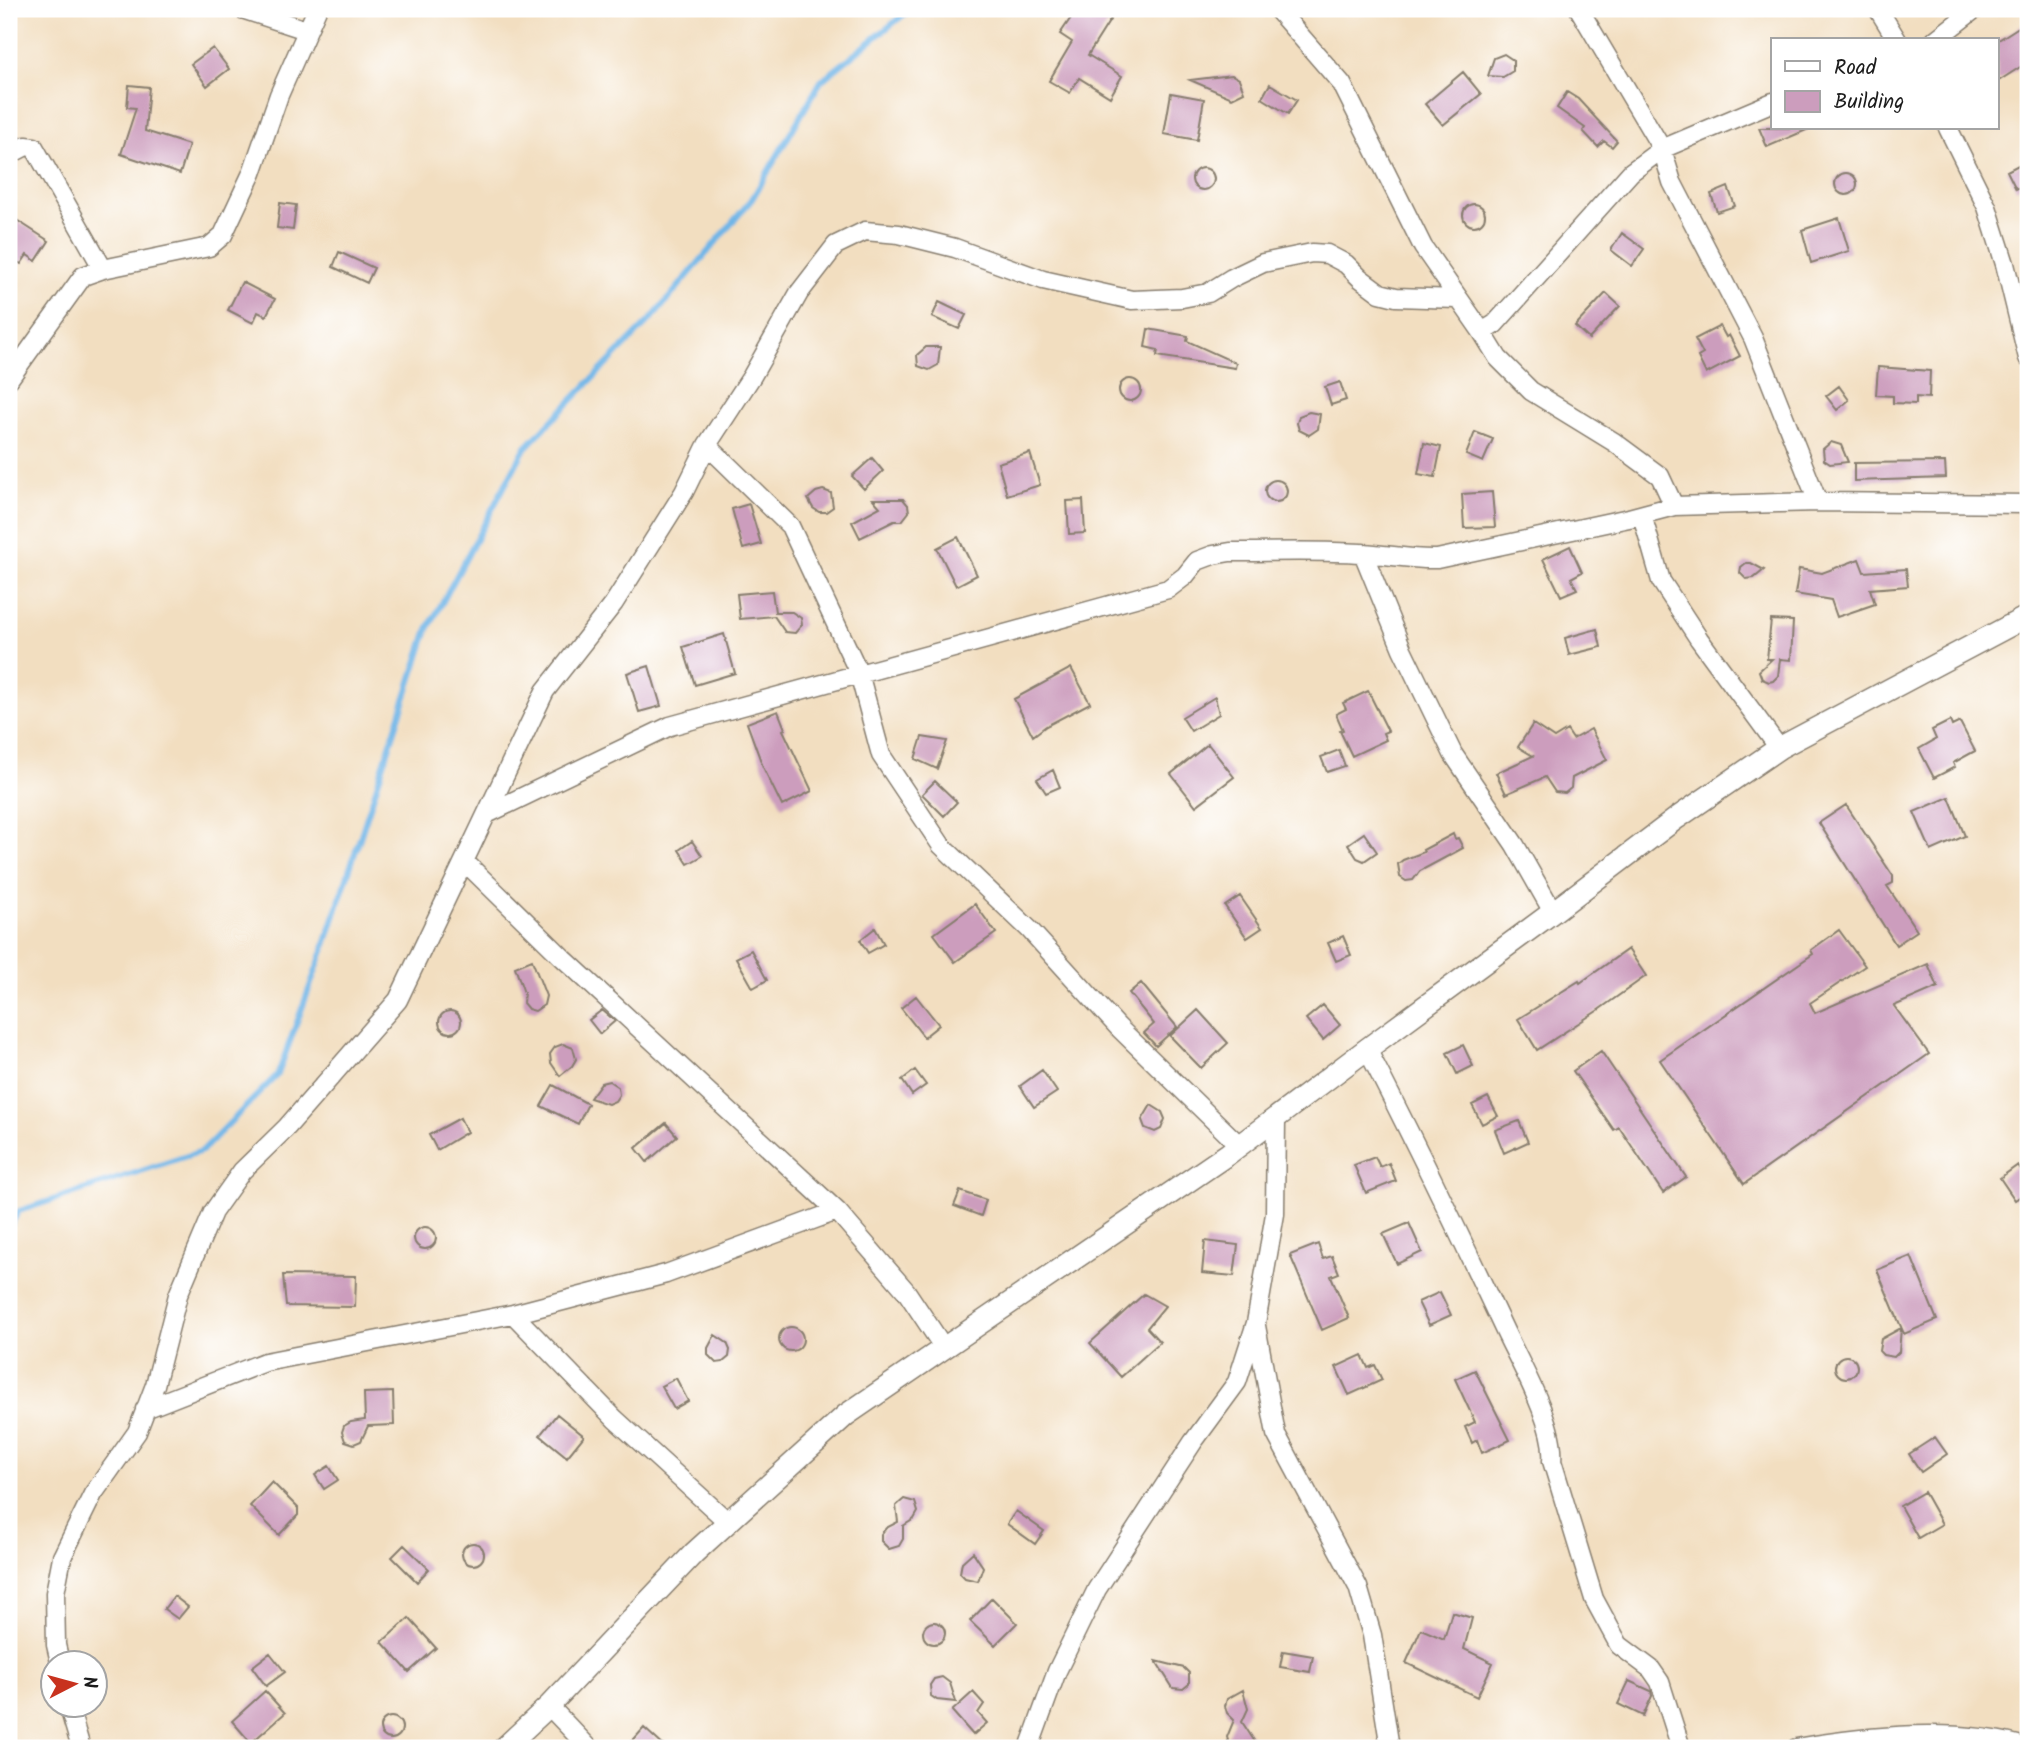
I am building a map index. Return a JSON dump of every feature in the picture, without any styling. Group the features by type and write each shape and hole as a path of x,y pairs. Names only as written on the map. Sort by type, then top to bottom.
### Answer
{"street":[{"path":"242,9 306,30"},
{"path":"9,379 83,276 103,269 209,247 218,242 252,173 279,95 317,9"},
{"path":"1277,9 1342,84 1423,247 1498,358 1531,391 1614,442 1660,476 1674,506"},
{"path":"1579,9 1662,149 1672,182 1754,338 1818,502"},
{"path":"1878,9 1896,38"},
{"path":"1938,38 1975,9"},
{"path":"1482,332 1495,324 1631,172 1662,149 1771,103"},
{"path":"1949,130 1987,207 2005,264 2028,358"},
{"path":"9,155 26,146 34,147 103,269"},
{"path":"57,1648 55,1593 62,1557 93,1494 137,1432 155,1385 178,1295 213,1212 242,1171 287,1127 398,1000 545,691 614,603 684,492 707,445 752,376 799,293 836,245 865,231 899,233 955,248 1043,280 1132,299 1182,298 1208,293 1263,263 1312,253 1327,254 1346,264 1380,293 1396,298 1457,299"},
{"path":"707,445 790,526 859,673 881,755 942,845 1029,929 1118,1027 1240,1146"},
{"path":"487,814 670,726 1168,589 1185,576 1197,561 1213,555 1230,552 1363,553 1412,560 1437,559 1674,506 1818,502 2028,504"},
{"path":"1642,515 1661,580 1699,639 1779,748"},
{"path":"1363,553 1402,649 1453,754 1515,845 1553,912"},
{"path":"504,1748 549,1706 694,1553 846,1415 1240,1146 1677,818 1779,748 2028,616"},
{"path":"465,862 563,958 837,1211 906,1290 944,1348"},
{"path":"1367,1049 1422,1157 1552,1438 1552,1461 1594,1599 1619,1645 1651,1669 1660,1682 1681,1748"},
{"path":"1029,1748 1057,1671 1097,1589 1193,1442 1237,1382 1256,1323 1275,1214 1276,1118"},
{"path":"145,1409 265,1362 513,1314 666,1274 837,1211"},
{"path":"513,1314 615,1419 728,1521"},
{"path":"1256,1323 1276,1434 1358,1587 1372,1635 1390,1748"},
{"path":"549,1706 589,1748"},
{"path":"72,1718 81,1748"},
{"path":"1796,1748 1844,1740 1932,1736 2006,1741 2028,1748"}],"building":[{"path":"1077,9 1117,9 1088,55 1122,76 1110,97 1079,78 1070,93 1049,81 1072,42 1060,34"},
{"path":"2028,21 2028,62 1998,81 1998,40"},
{"path":"213,48 229,69 207,86 191,64"},
{"path":"1504,54 1513,60 1513,71 1503,77 1488,76 1494,58"},
{"path":"1463,72 1481,94 1443,125 1425,104"},
{"path":"1232,75 1239,79 1244,92 1232,98 1190,80"},
{"path":"1270,84 1297,100 1288,114 1262,98"},
{"path":"129,85 149,87 145,131 189,145 180,174 121,154 136,108 127,107"},
{"path":"1567,92 1578,99 1617,141 1612,147 1604,141 1598,147 1583,131 1585,128 1557,108"},
{"path":"1171,93 1204,99 1197,140 1164,134"},
{"path":"1759,128 1806,130 1767,147"},
{"path":"2028,160 2028,182 2016,189 2007,171"},
{"path":"1203,168 1211,171 1214,179 1211,187 1203,190 1195,187 1192,179 1195,171"},
{"path":"1842,173 1850,173 1857,180 1857,188 1850,195 1842,195 1835,188 1835,180"},
{"path":"1728,187 1735,206 1717,212 1711,194"},
{"path":"280,203 296,205 293,230 277,228"},
{"path":"1474,204 1482,207 1485,215 1482,223 1474,226 1466,223 1463,215 1466,207"},
{"path":"1839,218 1849,251 1811,263 1802,230"},
{"path":"15,219 49,241 36,261 27,255 21,264 9,257 9,229"},
{"path":"1622,233 1644,249 1632,266 1611,250"},
{"path":"339,252 374,268 367,283 333,267"},
{"path":"242,282 275,299 266,316 258,312 253,323 228,310"},
{"path":"1606,293 1620,306 1589,339 1575,326"},
{"path":"939,302 966,315 959,329 932,317"},
{"path":"1720,326 1726,337 1729,335 1740,356 1706,374 1698,357 1703,354 1695,339"},
{"path":"1148,329 1188,336 1187,341 1236,363 1235,368 1157,356 1158,350 1145,347"},
{"path":"926,347 940,347 938,365 929,370 918,366 917,355"},
{"path":"1878,367 1930,371 1929,398 1916,397 1916,404 1893,403 1893,396 1876,395"},
{"path":"1126,379 1134,379 1141,386 1141,394 1134,401 1126,401 1119,394 1119,386"},
{"path":"1340,382 1346,400 1331,405 1325,387"},
{"path":"1839,386 1849,400 1837,410 1826,396"},
{"path":"1309,412 1320,414 1318,429 1309,435 1299,430 1297,423 1299,416"},
{"path":"1475,432 1493,439 1483,462 1466,455"},
{"path":"1831,442 1841,445 1848,462 1830,464 1824,460 1823,449"},
{"path":"1424,443 1441,447 1435,477 1418,474"},
{"path":"1030,453 1040,485 1007,495 998,463"},
{"path":"872,458 883,471 864,489 852,476"},
{"path":"1945,462 1946,478 1854,481 1854,463"},
{"path":"1272,480 1280,480 1287,487 1287,495 1280,502 1272,502 1265,495 1265,487"},
{"path":"823,490 831,493 833,507 826,512 819,512 808,499"},
{"path":"1492,492 1495,527 1464,528 1462,494"},
{"path":"873,499 903,499 909,512 902,521 894,521 860,538 852,522 880,507"},
{"path":"1083,500 1085,533 1069,534 1067,501"},
{"path":"749,504 761,544 743,549 732,509"},
{"path":"958,537 977,575 956,586 937,548"},
{"path":"1570,546 1582,572 1571,578 1577,589 1561,596 1543,559"},
{"path":"1859,559 1864,572 1906,569 1908,586 1870,589 1875,604 1837,617 1831,600 1795,594 1799,569 1822,573"},
{"path":"1746,563 1764,570 1754,578 1746,579 1740,573 1741,567"},
{"path":"772,591 775,612 792,612 801,618 802,625 795,633 785,632 774,616 740,619 737,594"},
{"path":"1771,620 1793,621 1791,660 1780,659 1778,676 1769,682 1762,679 1759,671 1772,659 1767,659"},
{"path":"1597,629 1601,647 1569,655 1565,638"},
{"path":"724,634 735,673 695,685 683,647"},
{"path":"649,666 661,706 639,712 627,673"},
{"path":"1071,668 1090,703 1046,726 1033,736 1014,699"},
{"path":"1368,691 1388,731 1383,733 1386,740 1352,756 1340,731 1343,730 1336,714 1346,709 1343,703"},
{"path":"1215,697 1219,714 1191,731 1182,717"},
{"path":"778,711 785,729 783,730 812,791 782,806 763,767 747,723"},
{"path":"1950,721 1952,726 1960,722 1975,751 1953,763 1955,767 1934,778 1919,749 1936,739 1932,730"},
{"path":"1533,724 1554,738 1567,730 1573,739 1591,729 1607,760 1572,778 1571,788 1565,793 1555,792 1545,777 1506,794 1496,773 1533,756 1518,747"},
{"path":"922,737 947,741 937,769 915,759"},
{"path":"1208,744 1234,777 1196,806 1171,774"},
{"path":"1339,750 1345,766 1327,772 1321,757"},
{"path":"1053,770 1060,787 1046,793 1037,779"},
{"path":"935,781 957,802 944,816 922,794"},
{"path":"1949,797 1965,836 1931,851 1914,812"},
{"path":"1846,805 1893,876 1893,883 1887,886 1917,931 1896,945 1819,823"},
{"path":"1364,833 1377,852 1364,861 1357,858 1348,844"},
{"path":"1453,834 1463,848 1420,871 1413,880 1406,881 1400,877 1398,864"},
{"path":"692,841 702,856 688,864 679,850"},
{"path":"1240,896 1262,928 1247,938 1225,906"},
{"path":"975,904 996,933 955,962 934,934"},
{"path":"875,928 884,944 868,953 860,940"},
{"path":"1839,930 1865,966 1810,1003 1815,1013 1928,964 1938,987 1894,1006 1929,1054 1744,1184 1660,1060 1813,954 1811,950"},
{"path":"1343,936 1351,955 1336,961 1328,943"},
{"path":"1628,949 1646,976 1537,1050 1518,1019 1579,981 1580,983"},
{"path":"751,950 767,980 753,988 736,958"},
{"path":"532,960 546,996 544,1005 535,1011 528,1009 523,1003 524,993 515,967"},
{"path":"1141,983 1177,1027 1156,1046 1144,1033 1154,1024 1129,993"},
{"path":"916,996 939,1025 924,1037 901,1008"},
{"path":"1323,1005 1340,1025 1323,1040 1306,1019"},
{"path":"602,1010 615,1021 600,1034 589,1020"},
{"path":"1198,1010 1228,1043 1201,1068 1170,1036"},
{"path":"450,1011 458,1014 461,1022 458,1030 450,1033 442,1030 439,1022 442,1014"},
{"path":"563,1044 573,1048 576,1059 560,1076 551,1063 550,1054 555,1047"},
{"path":"1463,1045 1473,1066 1457,1074 1447,1053"},
{"path":"1601,1051 1686,1177 1663,1193 1619,1127 1614,1130 1573,1071"},
{"path":"915,1070 926,1085 912,1095 902,1080"},
{"path":"1042,1070 1057,1092 1034,1107 1020,1086"},
{"path":"609,1081 618,1087 619,1095 615,1101 608,1104 590,1098 601,1083"},
{"path":"553,1085 588,1104 578,1124 541,1106"},
{"path":"1488,1097 1498,1116 1482,1124 1472,1105"},
{"path":"1151,1105 1162,1112 1165,1119 1161,1129 1155,1132 1145,1128 1142,1120"},
{"path":"460,1118 467,1132 437,1150 429,1135"},
{"path":"1519,1121 1528,1142 1504,1153 1495,1130"},
{"path":"666,1123 677,1136 647,1162 636,1148"},
{"path":"1375,1157 1380,1167 1389,1163 1396,1181 1366,1193 1354,1165"},
{"path":"2018,1165 2028,1180 2028,1191 2015,1200 2000,1178"},
{"path":"960,1191 986,1200 981,1216 954,1206"},
{"path":"1409,1223 1422,1252 1397,1264 1383,1234"},
{"path":"425,1227 433,1230 436,1238 433,1246 425,1249 417,1246 414,1238 417,1230"},
{"path":"1205,1241 1238,1245 1234,1276 1202,1273"},
{"path":"1318,1244 1323,1259 1332,1256 1339,1273 1331,1276 1349,1318 1322,1330 1290,1255"},
{"path":"1911,1256 1937,1320 1904,1334 1877,1270"},
{"path":"283,1275 356,1276 355,1307 286,1306"},
{"path":"1440,1292 1451,1315 1429,1325 1418,1302"},
{"path":"1144,1294 1165,1306 1147,1328 1160,1342 1121,1377 1090,1343"},
{"path":"791,1327 799,1331 803,1339 799,1347 791,1351 783,1347 779,1339 783,1331"},
{"path":"1901,1328 1899,1352 1894,1357 1883,1355 1879,1351 1881,1339"},
{"path":"715,1335 727,1343 730,1350 729,1357 723,1362 716,1363 708,1355 708,1348"},
{"path":"1362,1355 1368,1368 1375,1365 1382,1380 1349,1395 1336,1367"},
{"path":"1842,1356 1850,1356 1857,1363 1857,1371 1850,1378 1842,1378 1835,1371 1835,1363"},
{"path":"1475,1370 1510,1440 1482,1453 1477,1440 1472,1443 1465,1427 1475,1422 1455,1379"},
{"path":"676,1378 688,1401 674,1409 661,1386"},
{"path":"393,1392 394,1425 368,1426 361,1441 354,1444 345,1441 342,1432 344,1426 365,1420 364,1393"},
{"path":"557,1414 584,1436 567,1457 540,1435"},
{"path":"1935,1437 1947,1454 1921,1472 1909,1454"},
{"path":"329,1466 338,1480 324,1489 315,1475"},
{"path":"272,1482 298,1508 298,1515 279,1535 250,1506"},
{"path":"1924,1492 1942,1524 1918,1538 1900,1506"},
{"path":"904,1499 915,1502 918,1512 914,1519 903,1526 903,1539 899,1546 889,1549 881,1541 881,1534 898,1522 896,1506"},
{"path":"1016,1511 1044,1531 1035,1544 1007,1524"},
{"path":"473,1543 481,1546 484,1554 481,1562 473,1565 465,1562 462,1554 465,1546"},
{"path":"404,1545 429,1569 417,1582 392,1557"},
{"path":"973,1552 983,1567 978,1581 965,1578 960,1573 962,1562"},
{"path":"174,1596 188,1607 178,1619 164,1609"},
{"path":"992,1598 1017,1623 995,1645 970,1621"},
{"path":"1452,1612 1472,1618 1464,1649 1493,1663 1477,1697 1406,1663 1421,1629 1444,1639"},
{"path":"409,1618 436,1648 409,1672 382,1642"},
{"path":"934,1622 942,1625 945,1633 942,1641 934,1644 926,1641 923,1633 926,1625"},
{"path":"1283,1651 1313,1656 1310,1672 1280,1667"},
{"path":"270,1653 285,1672 266,1686 252,1667"},
{"path":"1156,1661 1184,1668 1189,1673 1189,1684 1183,1689 1173,1688"},
{"path":"942,1677 950,1683 956,1702 937,1700 931,1696 930,1685 934,1679"},
{"path":"1629,1681 1651,1691 1652,1696 1643,1716 1618,1704"},
{"path":"1243,1690 1248,1709 1242,1722 1257,1745 1235,1748 1229,1744 1227,1737 1234,1720 1227,1713 1225,1706 1227,1699"},
{"path":"265,1691 285,1713 251,1743 232,1721"},
{"path":"973,1692 984,1704 978,1713 987,1723 973,1735 952,1711"},
{"path":"387,1717 395,1717 402,1724 402,1732 395,1739 387,1739 380,1732 380,1724"},
{"path":"644,1728 666,1748 626,1748"}],"waterway":[{"path":"9,1227 19,1211 202,1151 278,1074 324,948 428,629 525,448 654,316 752,199 821,81 911,9"}]}
